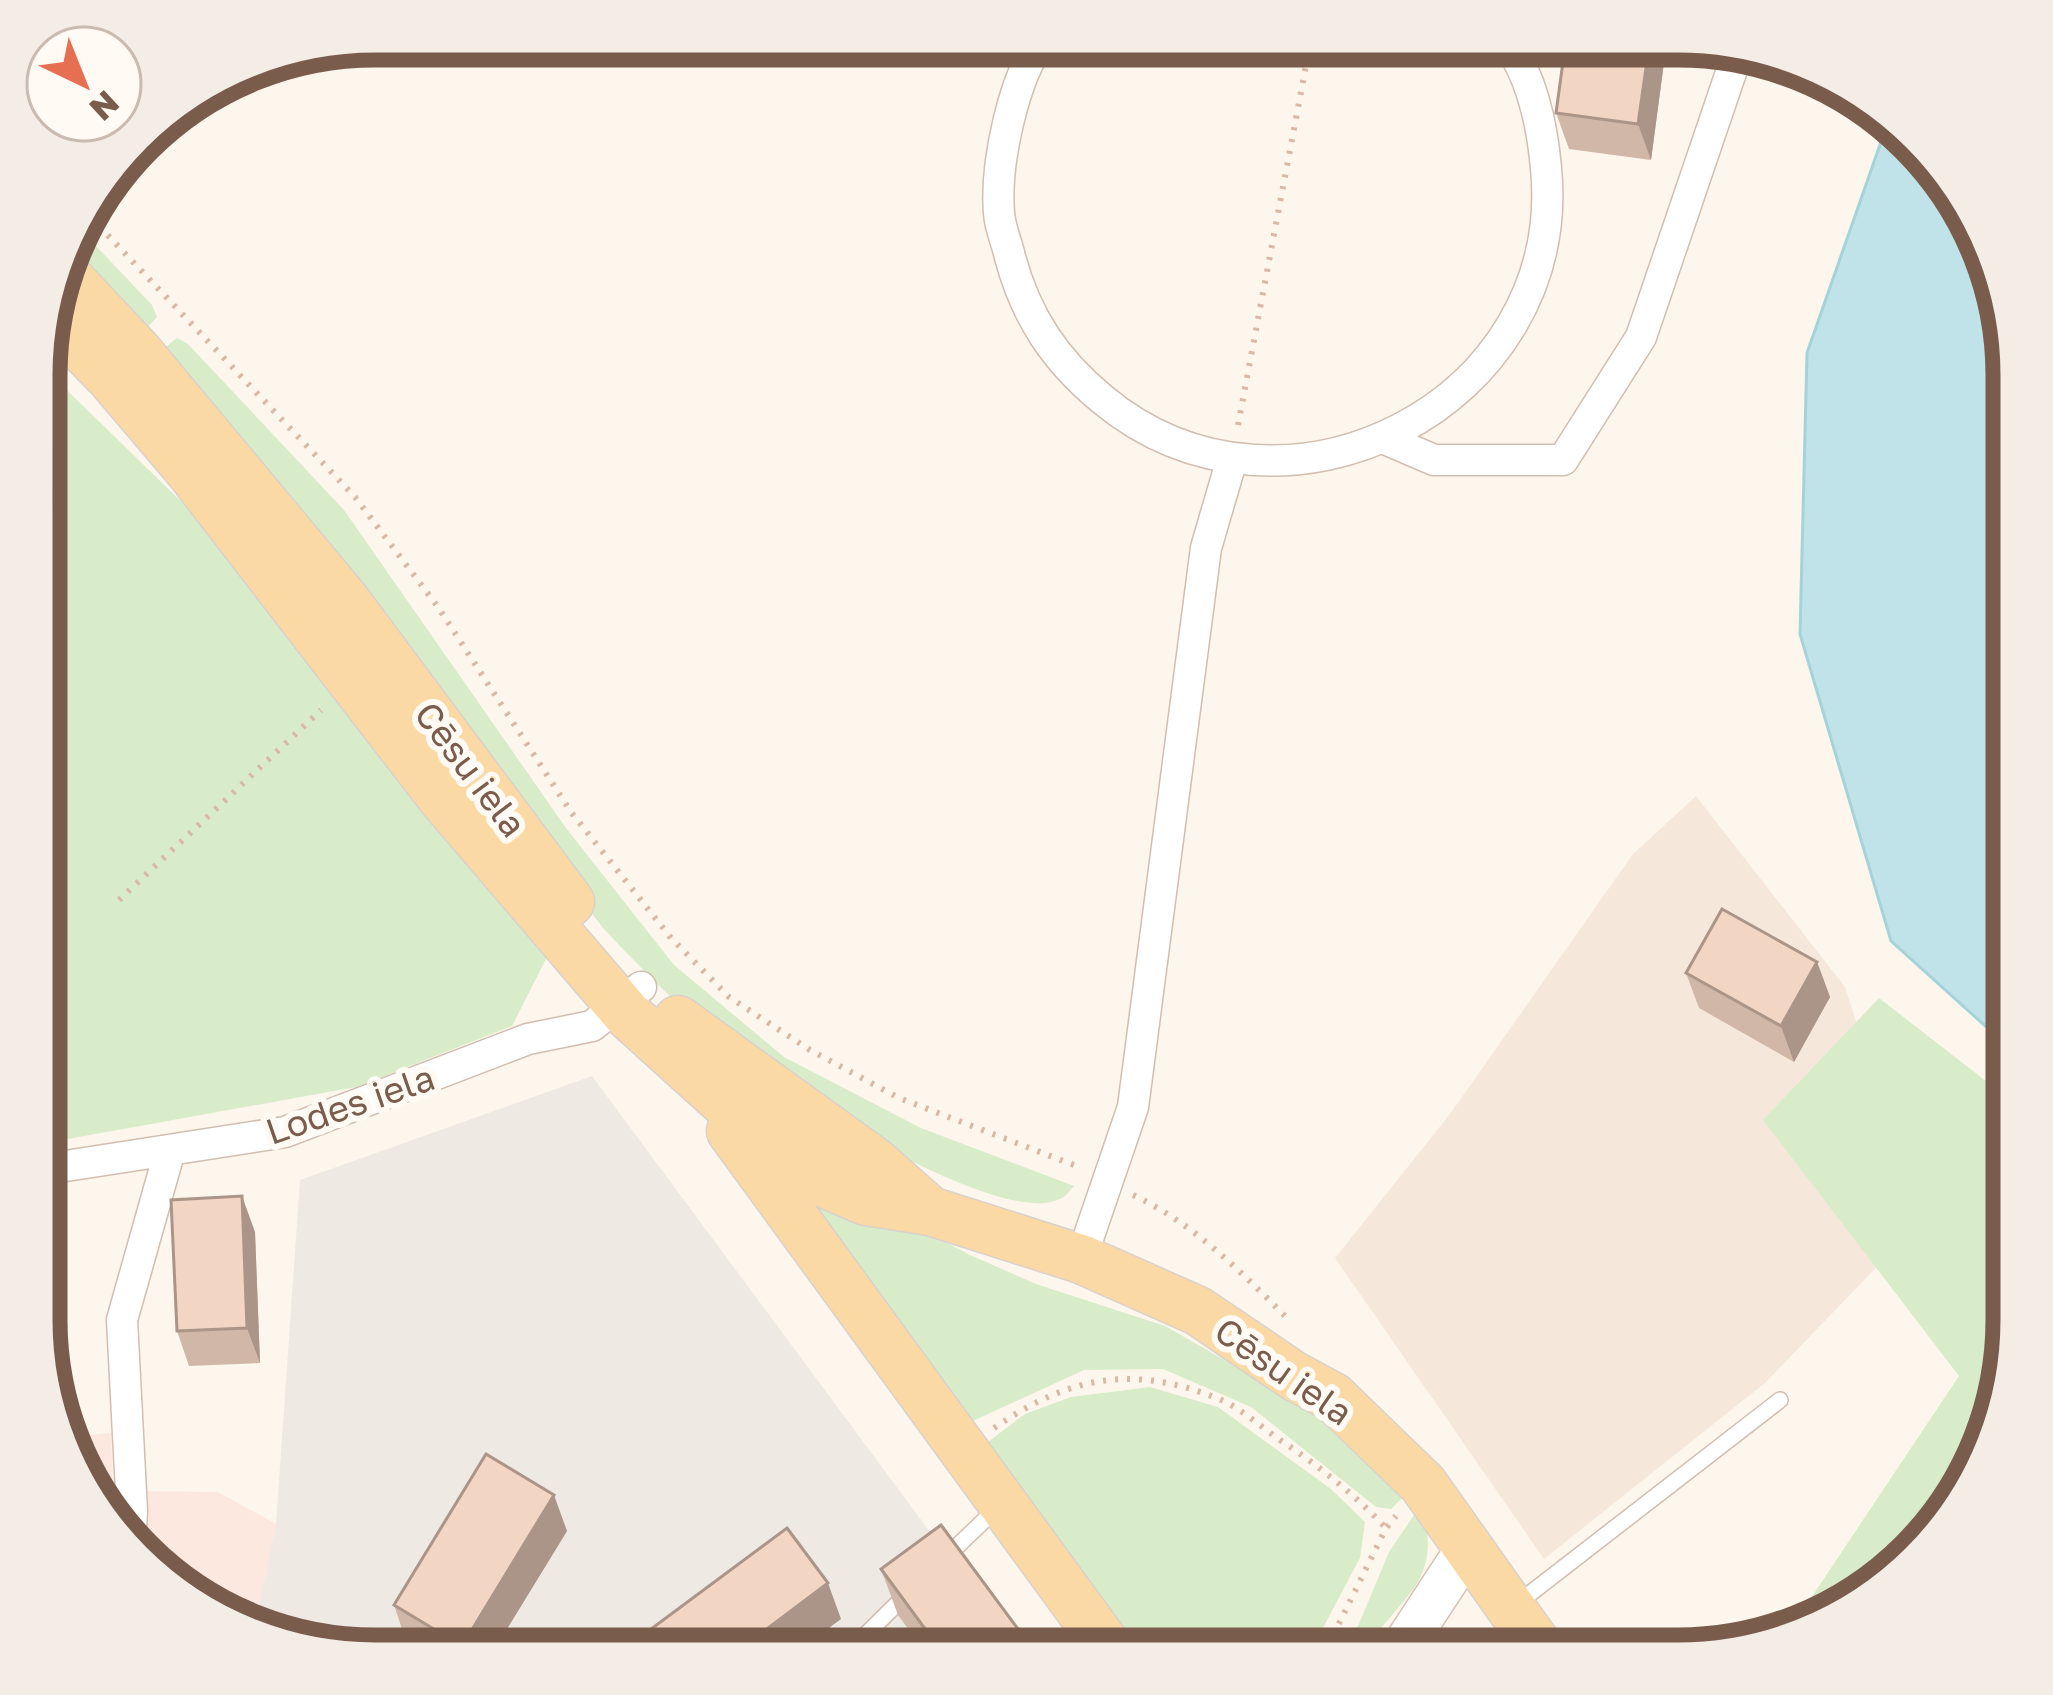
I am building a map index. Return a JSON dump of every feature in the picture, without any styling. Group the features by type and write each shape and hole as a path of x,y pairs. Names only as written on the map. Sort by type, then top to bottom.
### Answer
{"main road":[{"name":"Cēsu iela","path":"74,284 139,353 315,563 605,950 630,996 876,1162 931,1211"},
{"name":"Cēsu iela","path":"64,330 190,470 443,799 630,996 678,1059 818,1180 866,1201 931,1211 1082,1259 1198,1311 1294,1376 1334,1397 1423,1484 1530,1634"},
{"path":"678,1059 1099,1634"},
{"path":"1411,1634 1469,1546"}],"street":[{"path":"1034,60 1005,128 999,213 1020,297 1067,370 1133,424 1186,449 1271,463 1329,457 1385,439 1450,399 1502,342 1535,273 1549,198 1542,122 1518,61"},
{"path":"1385,439 1434,460 1563,460 1641,338 1733,66"},
{"path":"1082,1259 1132,1107 1206,548 1232,459"},
{"name":"Lodes iela","path":"61,1167 285,1132 528,1039 592,1026 630,996"},
{"path":"129,1517 122,1320 170,1150"}],"lane":[{"path":"1512,1608 1780,1400"},
{"path":"866,1635 1004,1502"}],"path":[{"path":"1232,459 1307,61"},
{"path":"98,225 355,496 438,607 571,812 671,938 729,997 811,1050 899,1098 1078,1167"},
{"path":"119,900 354,679"},
{"path":"992,1430 1036,1399 1088,1382 1153,1380 1222,1400 1326,1473 1386,1528"},
{"path":"1334,1634 1386,1528 1400,1511"}],"shaded area":[{"path":"1696,796 1845,987 1921,1221 1765,1383 1544,1559 1335,1258 1450,1114 1633,854"},
{"path":"592,1076 1006,1635 375,1635 314,1629 258,1612 276,1524 300,1180"},
{"path":"111,1433 113,1491 218,1492 276,1524 262,1614 200,1582 152,1543 113,1495 82,1436"}],"green space":[{"path":"90,240 152,305 157,317 142,333 80,267"},
{"path":"177,338 188,344 344,510 566,828 674,965 784,1057 921,1128 1074,1186 1066,1195 1032,1203 993,1195 899,1155 770,1078 671,997 603,928 161,351"},
{"path":"60,384 226,545 548,955 512,1026 356,1087 61,1140"},
{"path":"1879,998 1993,1086 1993,1320 1987,1381 1969,1441 1940,1495 1901,1543 1853,1582 1804,1608 1959,1376 1763,1120"},
{"path":"802,1191 900,1218 1036,1284 1165,1326 1349,1431 1409,1491 1391,1509 1376,1507 1251,1407 1163,1369 1084,1370 964,1425"},
{"path":"1150,1387 1218,1407 1331,1489 1365,1522 1360,1558 1320,1634 1114,1634 980,1448 1025,1414 1071,1397"},
{"path":"1422,1503 1427,1531 1423,1572 1377,1634 1353,1634 1358,1626 1389,1552"}],"water":[{"path":"1883,136 1928,183 1961,236 1982,293 1990,334 1993,1033 1891,941 1800,634 1807,353"}],"building":[{"path":"1563,61 1647,61 1638,124 1556,113"},
{"path":"1722,909 1817,962 1781,1026 1686,973"},
{"path":"242,1196 247,1328 177,1331 171,1200"},
{"path":"486,1454 554,1495 469,1635 444,1635 394,1605"},
{"path":"941,1525 1022,1635 929,1635 881,1569"},
{"path":"787,1528 828,1583 759,1635 643,1635"}]}
